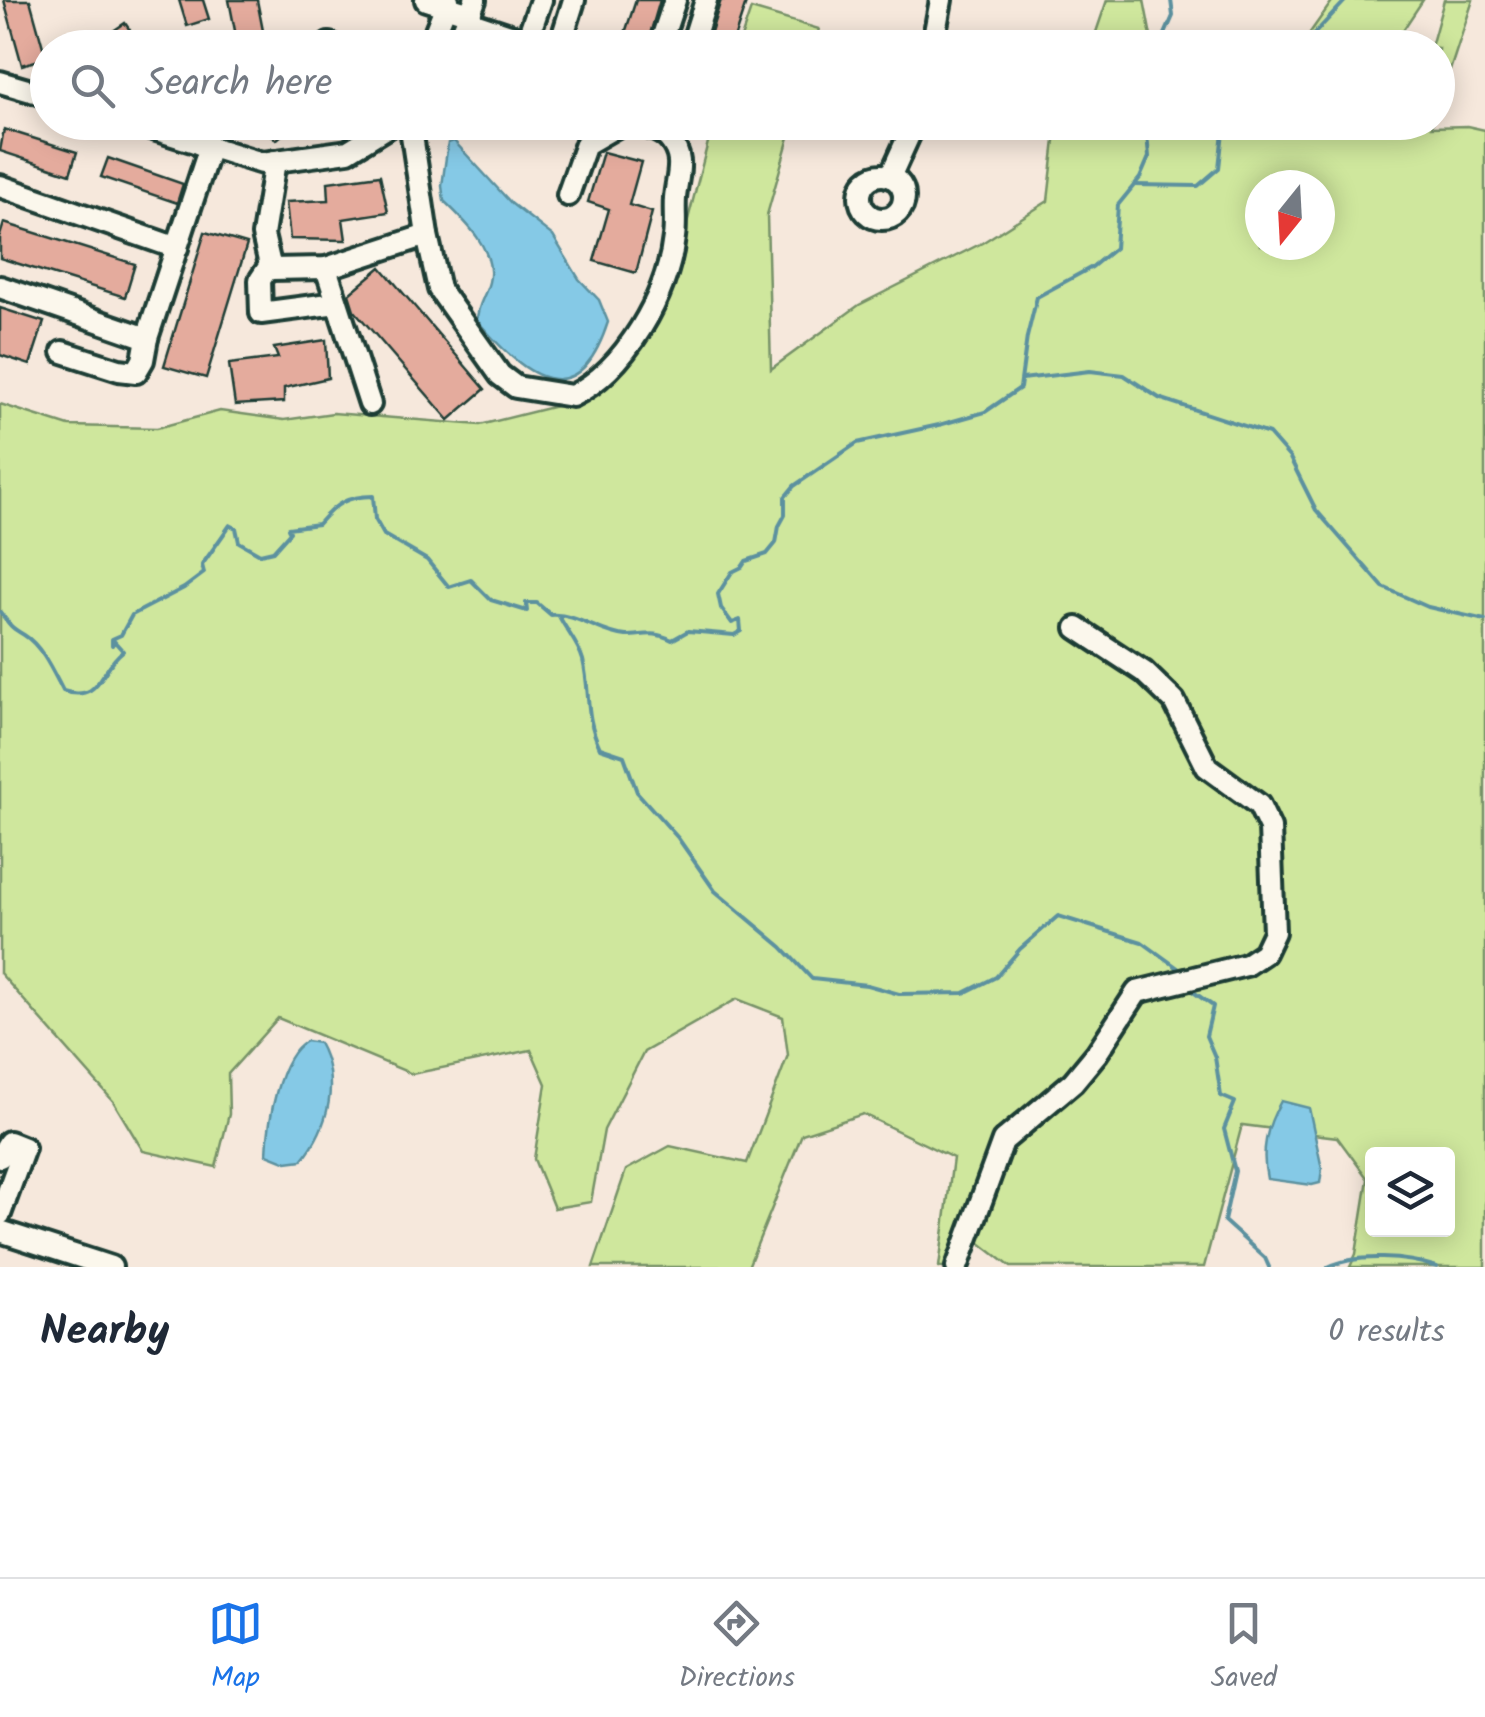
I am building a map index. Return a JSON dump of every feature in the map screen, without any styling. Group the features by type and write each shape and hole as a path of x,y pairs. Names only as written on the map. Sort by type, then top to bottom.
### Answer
{"street":[{"path":"531,30 541,0"},
{"path":"565,30 574,0"},
{"path":"665,30 675,0"},
{"path":"697,30 706,0"},
{"path":"935,30 941,0"},
{"path":"433,30 440,2 472,7 474,23 496,30"},
{"path":"1,86 30,92"},
{"path":"63,352 136,372 176,248 201,140"},
{"path":"206,140 262,163 348,150 365,140"},
{"path":"413,140 426,235 439,289 500,375 516,387 572,396 606,371 636,332 663,280 674,237 680,163 670,140"},
{"path":"568,194 586,144 593,140"},
{"path":"890,177 907,140"},
{"path":"275,162 263,235 270,265 277,271 326,268 426,235"},
{"path":"0,186 176,248"},
{"path":"270,265 260,280 262,313 338,303"},
{"path":"326,268 370,404"},
{"path":"0,287 147,338"},
{"path":"957,1267 1003,1142 1072,1082 1097,1053 1137,992 1246,965 1264,953 1274,932 1270,828 1259,805 1207,767 1174,701 1144,672 1077,628"},
{"path":"0,1157 9,1142 24,1148 0,1214"},
{"path":"0,1231 111,1267"}],"green space":[{"path":"1107,0 1144,0 1150,30 1097,30"},
{"path":"1333,0 1423,0 1403,30 1312,30"},
{"path":"1444,0 1473,0 1455,55 1455,30 1436,30"},
{"path":"751,9 819,29 819,30 744,30"},
{"path":"1455,126 1485,130 1485,1267 1350,1267 1356,1254 1365,1198 1365,1237 1455,1237 1455,1147 1365,1147 1365,1175 1337,1137 1242,1125 1204,1267 1011,1267 980,1243 958,1267 939,1267 953,1158 863,1114 802,1134 748,1267 593,1267 626,1170 670,1146 747,1163 788,1055 783,1017 737,999 644,1052 604,1130 591,1202 554,1208 534,1159 546,1084 531,1050 412,1074 278,1018 228,1074 229,1114 216,1167 143,1151 113,1101 0,973 0,404 69,426 157,428 220,411 284,420 333,413 480,425 588,398 606,381 684,235 709,140 788,140 767,215 771,369 859,305 982,243 1048,201 1055,140 1455,140"}],"water":[{"path":"454,141 512,204 553,236 579,279 599,300 608,322 595,352 581,370 565,378 548,378 530,371 477,320 490,270 477,237 444,201 442,186 448,143"},
{"path":"306,1041 319,1043 325,1058 328,1103 319,1133 302,1160 287,1162 267,1154 270,1126 276,1092 288,1061"},
{"path":"1281,1101 1309,1108 1322,1169 1320,1183 1267,1179 1266,1139"}],"building":[{"path":"4,0 30,0 38,30 30,30 30,63 22,65"},
{"path":"179,0 203,0 209,19 187,26"},
{"path":"229,0 257,0 263,30 235,30"},
{"path":"636,0 660,0 651,30 626,30"},
{"path":"721,0 747,0 737,30 712,30"},
{"path":"4,129 77,152 70,174 0,151"},
{"path":"603,152 641,162 629,205 652,212 636,273 594,261 609,209 588,202"},
{"path":"108,158 183,184 177,203 101,177"},
{"path":"380,175 388,212 343,219 346,240 290,239 286,202 329,200 328,182"},
{"path":"4,223 135,264 125,297 0,258"},
{"path":"205,232 247,244 206,378 164,366"},
{"path":"381,267 485,389 449,420 354,310 349,294"},
{"path":"0,308 44,322 30,365 0,355"},
{"path":"326,340 328,378 284,388 284,402 235,405 229,364 278,358 274,348"}],"waterway":[{"path":"1167,30 1173,16 1171,0"},
{"path":"1318,30 1346,0"},
{"path":"0,612 36,646 63,691 85,692 99,682 123,651 114,641 112,645 112,639 121,635 132,615 204,573 202,565 230,525 236,528 239,542 260,554 273,551 290,532 288,528 318,524 342,502 373,496 375,519 384,535 427,560 449,587 471,580 491,600 527,611 526,603 537,603 551,615 570,617 626,636 654,634 672,640 688,631 734,635 741,631 740,620 732,623 721,608 718,594 732,572 746,561 767,554 776,543 785,515 785,497 794,486 857,443 985,412 1020,388 1037,297 1092,267 1115,248 1118,205 1140,178 1149,157 1148,140"},
{"path":"1134,185 1198,186 1219,168 1222,140"},
{"path":"1022,379 1090,371 1124,375 1159,398 1269,434 1290,458 1316,510 1383,587 1428,607 1485,620"},
{"path":"559,616 583,660 592,725 600,748 624,756 637,792 678,838 715,891 782,947 812,979 867,985 899,994 964,993 996,977 1020,949 1058,916 1142,942 1178,968"},
{"path":"1192,991 1213,1006 1206,1036 1215,1057 1221,1096 1235,1102 1224,1129 1235,1171 1224,1221 1265,1258 1269,1267"},
{"path":"1328,1267 1382,1258 1437,1267"}]}
